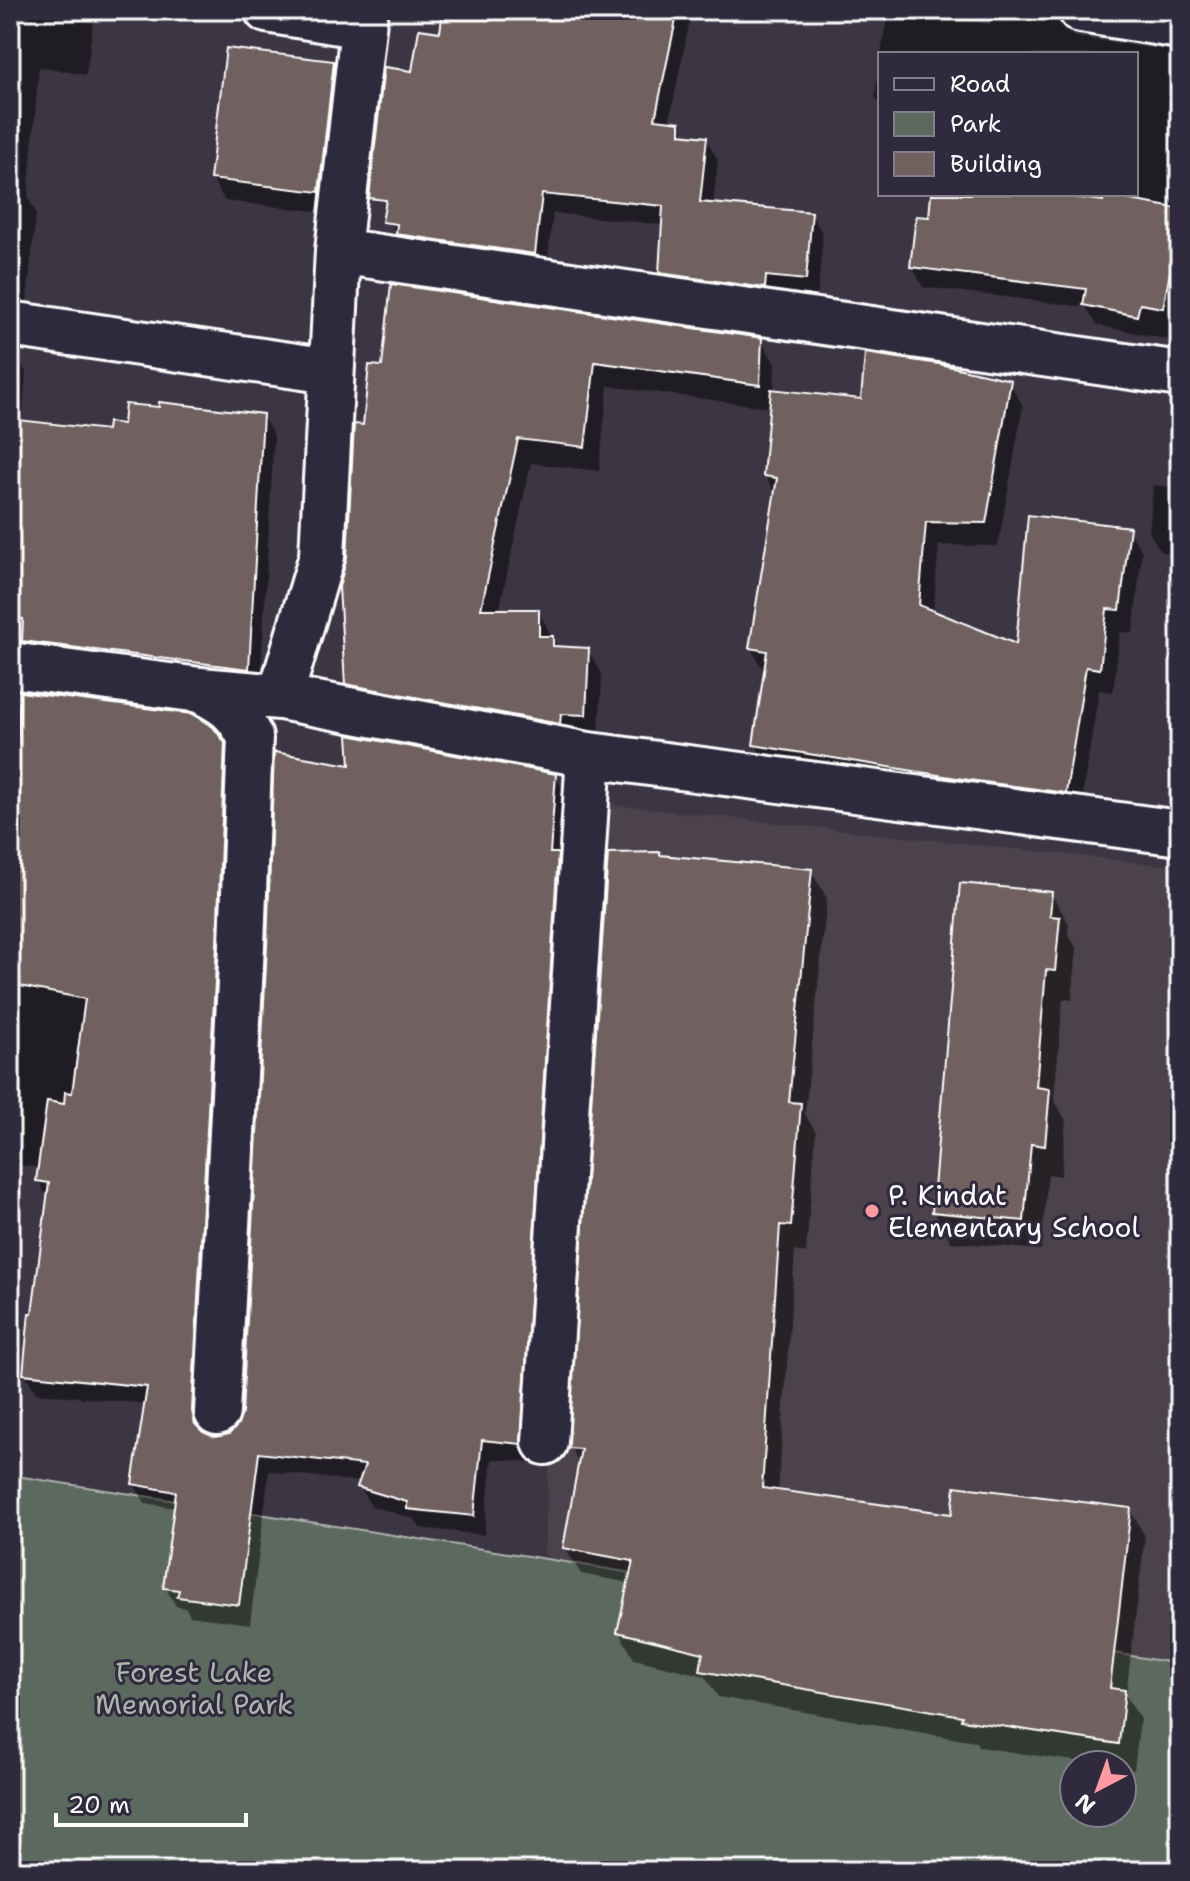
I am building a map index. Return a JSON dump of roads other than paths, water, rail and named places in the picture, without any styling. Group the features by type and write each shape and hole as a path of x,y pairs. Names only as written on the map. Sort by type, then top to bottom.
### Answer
{"street":[{"path":"267,10 364,18 338,251 322,556 280,697"},
{"path":"1081,10 1180,26"},
{"path":"338,251 1180,374"},
{"path":"10,324 330,371"},
{"path":"10,665 200,690 280,697 589,755 1180,833"},
{"path":"200,690 226,703 239,716 250,737 217,1412"},
{"path":"545,1442 589,755"}],"place":[{"name":"P. Kindat Elementary School","path":"872,1211"}],"park label":[{"name":"Forest Lake Memorial Park","path":"194,1688"}]}
